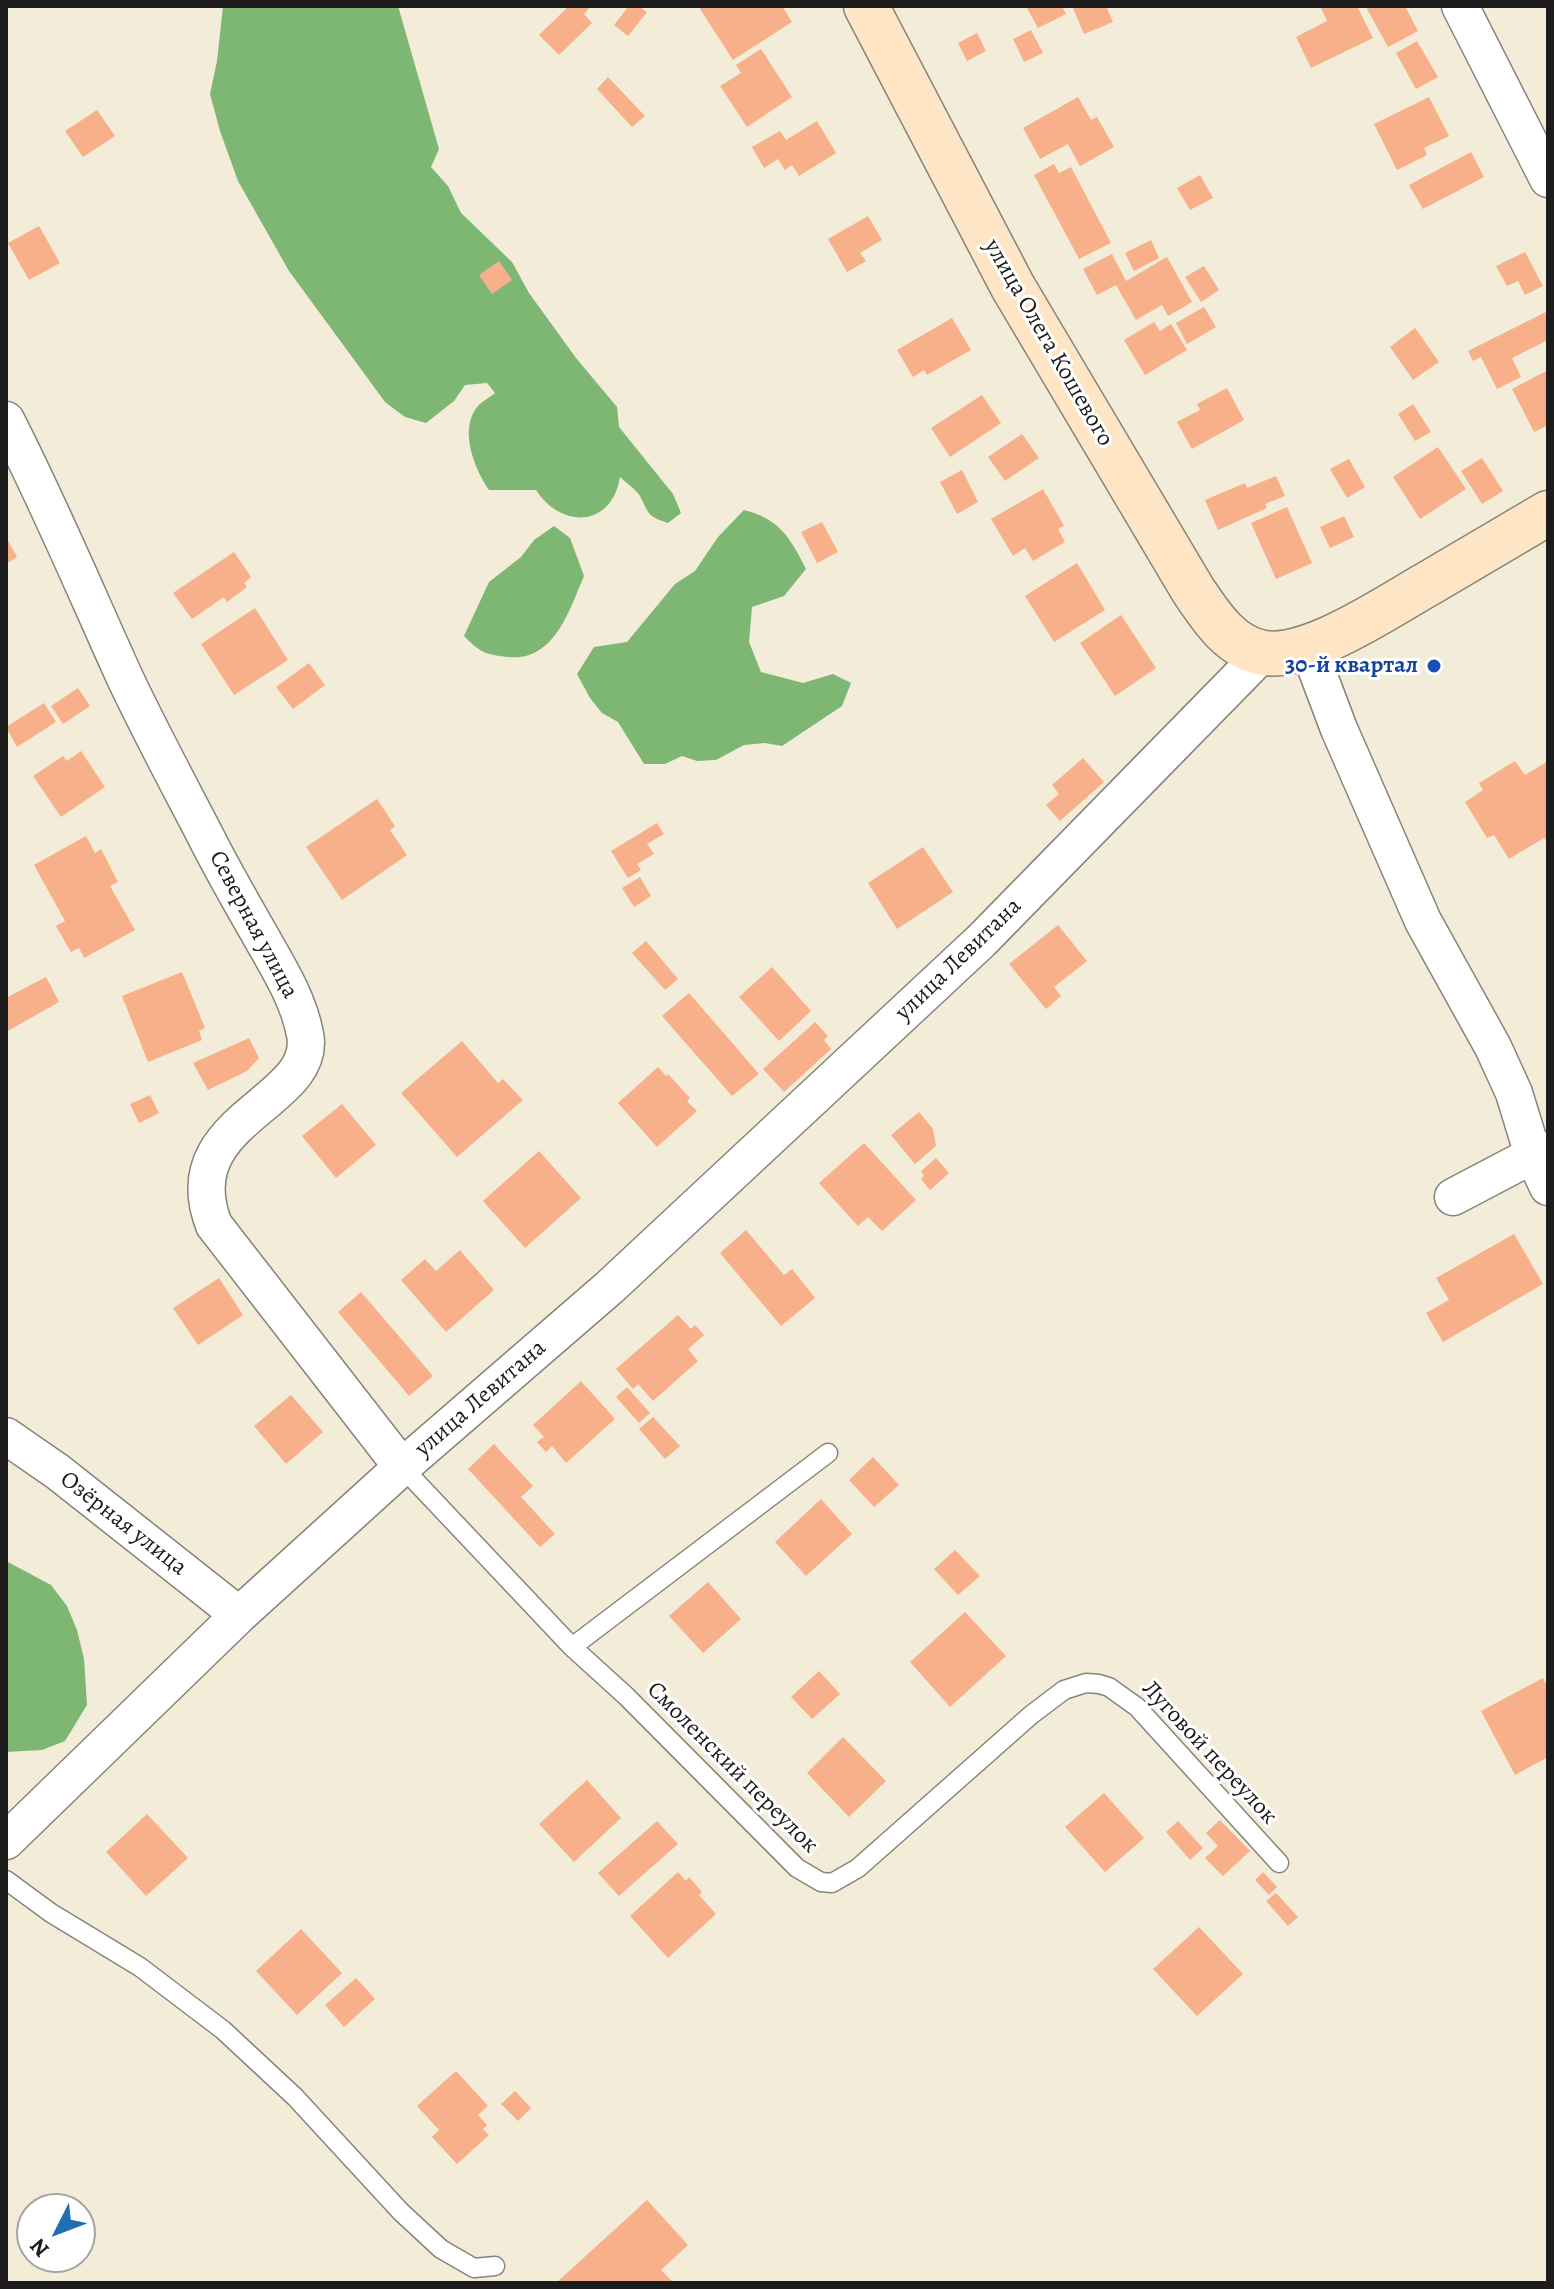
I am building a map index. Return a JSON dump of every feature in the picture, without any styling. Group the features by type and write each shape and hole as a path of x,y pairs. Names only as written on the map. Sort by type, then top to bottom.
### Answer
{"street":[{"name":"улица Олега Кошевого","path":"866,6 1013,287 1193,590 1228,635 1243,646 1263,653"},
{"path":"1460,6 1548,179"},
{"name":"Северная улица","path":"7,424 45,496 134,695 220,866 290,986 306,1036 304,1055 293,1076 229,1133 216,1153 208,1172 208,1210 214,1225 402,1467"},
{"path":"1263,653 1287,653 1308,647 1357,625 1548,513"},
{"path":"1308,647 1339,729 1423,921 1493,1047 1543,1164 1453,1197"},
{"name":"улица Левитана","path":"6,1841 239,1615 402,1467 610,1287 981,941 1263,653"},
{"name":"Озёрная улица","path":"6,1436 58,1472 239,1615"}],"lane":[{"path":"572,1647 828,1453"},
{"name":"Смоленский переулок","path":"402,1467 572,1647 626,1696 797,1868 821,1882 832,1883 858,1868 1052,1698 1073,1685 1099,1684"},
{"name":"Луговой переулок","path":"1099,1684 1109,1687 1137,1707 1279,1863"},
{"path":"6,1880 51,1913 140,1967 233,2038 295,2097 401,2212 441,2249 474,2268 495,2266"}],"green space":[{"path":"223,6 398,6 439,149 431,167 448,186 461,213 512,262 529,293 576,358 617,407 619,427 673,494 681,513 668,523 652,516 638,493 620,477 607,506 597,514 585,517 572,517 559,512 536,490 489,490 474,462 469,440 471,419 477,407 495,393 487,383 465,385 454,401 426,423 405,417 385,402 289,271 238,181 210,94"},
{"path":"744,510 775,524 795,548 806,569 784,596 752,607 749,642 761,672 803,683 833,674 851,683 842,706 782,746 765,743 744,745 716,760 697,761 682,756 665,764 644,764 618,722 602,713 577,674 594,647 627,642 675,584 695,571 718,537"},
{"path":"554,526 570,538 584,576 558,632 537,651 524,656 500,656 479,649 464,636 489,582 521,557 534,540"},
{"path":"6,1561 51,1585 67,1606 84,1659 87,1705 65,1741 42,1750 6,1752"}],"building":[{"path":"569,6 587,6 589,8 584,14 592,23 559,55 539,35"},
{"path":"629,6 639,6 647,12 628,36 614,25"},
{"path":"704,6 782,6 792,22 733,60 700,9"},
{"path":"1026,6 1062,6 1066,14 1038,28"},
{"path":"1072,6 1106,6 1113,22 1084,34"},
{"path":"1320,6 1357,6 1373,38 1311,68 1296,37 1327,21"},
{"path":"1368,6 1405,6 1418,31 1388,47"},
{"path":"1031,30 1043,53 1024,62 1013,39"},
{"path":"977,33 986,51 967,61 958,43"},
{"path":"1417,41 1438,77 1416,89 1396,53"},
{"path":"761,49 792,97 747,127 720,86 741,73 736,65"},
{"path":"608,77 645,116 632,127 597,89"},
{"path":"1078,97 1091,120 1097,117 1114,147 1080,166 1068,144 1040,159 1023,128"},
{"path":"1429,97 1449,136 1424,148 1427,155 1397,170 1374,124"},
{"path":"97,110 115,136 83,157 65,131"},
{"path":"817,121 836,153 799,176 792,165 785,170 778,159 764,168 752,147 780,131 786,140"},
{"path":"1471,152 1484,177 1423,209 1409,185"},
{"path":"1054,164 1059,173 1071,167 1111,243 1079,259 1034,175"},
{"path":"1200,175 1213,198 1190,210 1177,188"},
{"path":"868,216 882,240 860,253 866,261 847,272 828,239"},
{"path":"39,226 60,263 29,280 8,243"},
{"path":"1151,240 1159,258 1134,271 1125,253"},
{"path":"1525,252 1543,286 1525,295 1518,281 1507,286 1496,266"},
{"path":"1112,254 1126,281 1167,257 1192,302 1168,316 1162,305 1136,320 1116,285 1097,295 1083,269"},
{"path":"499,261 512,280 492,294 479,275"},
{"path":"1204,266 1219,290 1201,302 1185,277"},
{"path":"1204,307 1216,327 1187,344 1176,323"},
{"path":"1548,311 1548,340 1512,358 1521,377 1497,389 1481,357 1473,361 1468,351"},
{"path":"952,318 971,350 927,375 924,370 913,377 897,350"},
{"path":"1154,322 1160,331 1171,324 1187,350 1145,375 1124,340"},
{"path":"1415,328 1439,362 1413,380 1390,347"},
{"path":"1548,370 1548,425 1534,432 1512,389"},
{"path":"1227,388 1244,420 1192,449 1177,422 1200,410 1197,404"},
{"path":"982,395 1001,423 950,457 931,428"},
{"path":"1413,404 1431,432 1415,441 1398,414"},
{"path":"1022,434 1039,458 1005,481 988,457"},
{"path":"1438,447 1466,489 1420,519 1393,477"},
{"path":"1482,458 1503,491 1482,504 1461,471"},
{"path":"1349,459 1365,487 1347,498 1330,469"},
{"path":"962,470 978,502 957,514 940,482"},
{"path":"1276,476 1285,496 1265,504 1267,508 1218,530 1205,500 1245,483 1247,488"},
{"path":"1043,489 1064,526 1058,529 1065,542 1033,561 1025,548 1013,556 991,519"},
{"path":"1287,507 1312,563 1276,579 1251,523"},
{"path":"1344,516 1354,537 1330,548 1320,527"},
{"path":"822,522 838,552 817,563 801,532"},
{"path":"6,537 17,557 6,564"},
{"path":"234,552 251,577 244,583 247,587 227,602 224,597 192,619 173,593"},
{"path":"1077,563 1105,610 1054,642 1025,596"},
{"path":"255,608 288,660 234,695 201,644"},
{"path":"1121,615 1156,668 1115,696 1080,643"},
{"path":"309,663 325,685 293,709 276,687"},
{"path":"78,688 90,706 63,724 51,706"},
{"path":"44,703 56,722 17,747 6,727"},
{"path":"81,751 105,787 61,817 33,776 63,756 67,761"},
{"path":"1083,758 1104,782 1060,821 1046,805 1059,794 1052,785"},
{"path":"1515,761 1525,775 1548,761 1548,843 1544,838 1509,859 1494,835 1487,838 1465,802 1483,790 1479,783"},
{"path":"377,799 395,826 390,830 407,855 342,900 306,847"},
{"path":"657,823 664,834 647,844 654,854 637,864 641,870 628,878 611,851"},
{"path":"86,836 95,853 101,849 118,882 110,886 135,930 84,958 79,948 71,952 56,926 65,921 34,865"},
{"path":"923,847 953,892 897,929 868,883"},
{"path":"640,877 651,896 634,907 622,888"},
{"path":"1058,925 1087,961 1054,987 1061,996 1046,1009 1009,964"},
{"path":"646,941 678,979 665,990 632,953"},
{"path":"772,967 811,1011 779,1041 739,997"},
{"path":"182,972 205,1028 199,1031 202,1040 148,1062 122,996"},
{"path":"46,977 59,1002 6,1032 6,998"},
{"path":"689,993 759,1074 732,1096 662,1016"},
{"path":"815,1022 828,1036 824,1040 831,1049 784,1092 763,1069"},
{"path":"249,1038 259,1058 247,1071 208,1090 193,1063"},
{"path":"462,1041 498,1083 503,1079 523,1100 457,1157 401,1093"},
{"path":"658,1067 690,1098 687,1101 697,1111 657,1147 618,1103"},
{"path":"150,1095 159,1113 139,1123 130,1104"},
{"path":"342,1104 376,1145 336,1178 302,1136"},
{"path":"919,1112 933,1129 936,1146 915,1164 891,1135"},
{"path":"864,1143 916,1200 882,1231 868,1217 858,1226 819,1183"},
{"path":"539,1151 581,1198 525,1248 483,1201"},
{"path":"936,1158 949,1173 930,1190 921,1179 924,1176 921,1171"},
{"path":"746,1230 784,1275 792,1269 815,1298 781,1326 720,1253"},
{"path":"1514,1234 1543,1284 1443,1342 1426,1313 1449,1300 1436,1278"},
{"path":"460,1250 494,1290 446,1332 401,1280 425,1259 436,1271"},
{"path":"219,1278 243,1315 198,1345 173,1308"},
{"path":"361,1292 433,1376 409,1396 338,1312"},
{"path":"678,1315 691,1329 695,1325 704,1335 688,1349 698,1361 653,1401 638,1384 633,1389 616,1369"},
{"path":"581,1381 615,1419 566,1463 552,1446 546,1452 537,1442 544,1437 533,1425"},
{"path":"627,1387 650,1413 639,1423 616,1397"},
{"path":"291,1395 323,1432 286,1464 254,1426"},
{"path":"653,1417 680,1446 665,1459 639,1429"},
{"path":"494,1444 533,1486 521,1497 555,1534 540,1547 468,1469"},
{"path":"873,1457 899,1485 874,1507 849,1480"},
{"path":"821,1499 852,1534 806,1576 775,1542"},
{"path":"955,1550 980,1576 958,1595 934,1569"},
{"path":"708,1582 741,1619 703,1653 669,1616"},
{"path":"965,1612 1006,1656 950,1707 910,1662"},
{"path":"819,1671 840,1694 812,1719 791,1697"},
{"path":"1543,1678 1548,1688 1548,1757 1515,1775 1481,1711"},
{"path":"843,1737 886,1781 849,1817 807,1773"},
{"path":"587,1780 621,1818 574,1862 539,1824"},
{"path":"1104,1793 1144,1838 1105,1872 1065,1827"},
{"path":"147,1814 188,1858 146,1896 106,1852"},
{"path":"1220,1820 1250,1851 1223,1876 1205,1858 1218,1846 1206,1833"},
{"path":"657,1821 678,1844 619,1896 598,1873"},
{"path":"1178,1821 1203,1848 1190,1860 1166,1832"},
{"path":"678,1872 686,1881 689,1877 702,1892 699,1895 716,1914 668,1958 630,1916"},
{"path":"1263,1872 1277,1887 1269,1895 1255,1880"},
{"path":"1276,1893 1298,1917 1288,1926 1266,1901"},
{"path":"1199,1927 1243,1974 1197,2016 1153,1969"},
{"path":"301,1929 342,1973 297,2015 256,1971"},
{"path":"356,1978 375,1999 344,2027 325,2005"},
{"path":"456,2071 488,2106 478,2115 487,2125 483,2129 489,2135 457,2164 432,2137 439,2130 417,2106"},
{"path":"515,2091 531,2108 518,2121 501,2104"},
{"path":"647,2200 688,2245 661,2270 674,2283 556,2283"}],"place":[{"name":"30-й квартал","path":"1434,666"}]}
